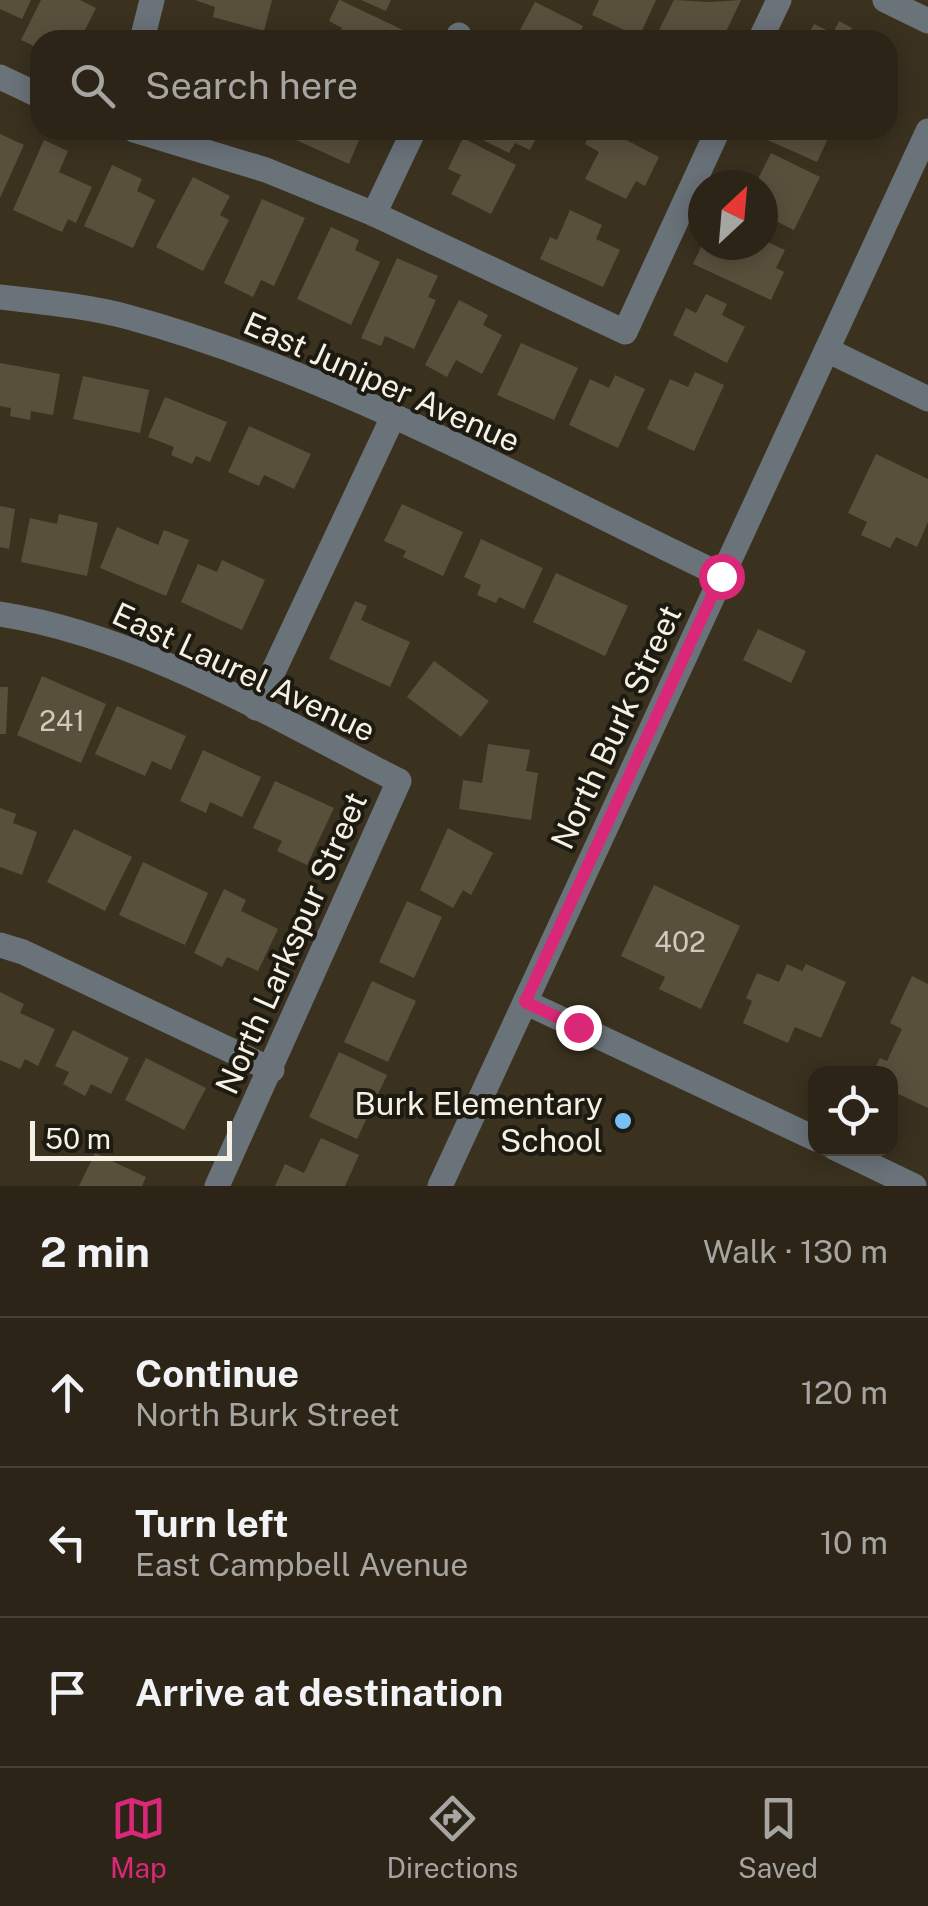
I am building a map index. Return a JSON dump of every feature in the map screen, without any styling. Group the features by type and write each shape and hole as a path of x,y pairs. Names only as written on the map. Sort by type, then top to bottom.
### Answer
{"street":[{"path":"144,30 152,0"},
{"path":"764,30 778,0"},
{"path":"885,0 928,21"},
{"path":"0,77 30,91"},
{"name":"North Burk Street","path":"440,1186 928,131"},
{"path":"167,140 266,170 374,214 625,332 713,140"},
{"path":"374,214 409,140"},
{"name":"East Juniper Avenue","path":"0,297 124,316 221,346 393,417 721,576"},
{"path":"827,350 928,399"},
{"path":"256,708 393,417"},
{"name":"East Laurel Avenue","path":"0,614 110,641 256,708 399,782"},
{"name":"North Larkspur Street","path":"217,1186 399,782"},
{"path":"0,944 272,1070"},
{"path":"525,1002 808,1135"},
{"path":"852,1156 914,1186"}],"building":[{"path":"0,0 31,0 22,19 0,9"},
{"path":"41,0 80,0 96,8 85,30 30,30 30,44 21,40"},
{"path":"195,0 272,0 264,30 213,17 215,7"},
{"path":"339,0 403,30 341,30 329,21"},
{"path":"361,0 391,0 386,11"},
{"path":"599,0 656,0 642,30 624,30 592,15"},
{"path":"674,0 741,0 727,30 659,30"},
{"path":"535,2 583,26 581,30 520,30"},
{"path":"839,21 852,28 851,30 834,30"},
{"path":"0,134 24,145 0,198"},
{"path":"44,140 68,151 59,172 92,187 76,223 68,219 62,232 13,210"},
{"path":"296,140 359,140 349,164"},
{"path":"462,140 516,165 491,214 451,194 461,175 448,169"},
{"path":"483,140 535,140 530,150 515,143 509,153"},
{"path":"587,140 626,140 659,157 645,186 636,181 626,199 585,179 599,152 585,144"},
{"path":"768,140 827,140 817,162"},
{"path":"771,153 820,177 794,230 778,222 778,170 762,170"},
{"path":"112,165 142,179 137,191 155,200 133,248 84,226"},
{"path":"193,177 230,196 220,215 229,220 203,271 156,247"},
{"path":"262,199 305,218 274,286 261,280 253,297 224,283"},
{"path":"570,210 602,225 596,239 620,250 603,287 540,259 550,237 557,240"},
{"path":"331,227 359,240 355,250 380,262 351,325 297,299"},
{"path":"778,247 785,250 776,268 784,272 771,300 693,264 695,260 778,260"},
{"path":"397,258 438,276 428,297 436,300 414,349 385,336 381,346 361,338"},
{"path":"706,294 727,304 722,315 745,327 727,363 673,335 686,308 696,313"},
{"path":"459,300 488,315 483,325 502,335 482,374 456,360 447,377 425,365"},
{"path":"521,343 578,368 554,420 497,395"},
{"path":"0,363 60,374 53,415 31,411 30,420 10,416 11,408 0,406"},
{"path":"695,372 724,385 694,451 647,429 670,379 688,387"},
{"path":"615,375 645,389 618,448 569,425 590,379 609,388"},
{"path":"83,376 149,390 140,433 73,419"},
{"path":"165,397 227,422 210,462 196,456 192,464 171,455 174,447 148,437"},
{"path":"249,426 311,454 294,489 264,475 259,486 228,472"},
{"path":"876,454 928,479 928,522 917,547 896,537 890,548 861,535 867,522 848,513"},
{"path":"402,504 463,532 443,576 403,557 406,551 384,541"},
{"path":"0,506 15,509 9,549 0,547"},
{"path":"59,514 98,523 87,576 21,562 30,518 57,524"},
{"path":"117,527 158,545 164,530 189,540 166,596 100,568"},
{"path":"481,539 543,568 524,609 499,597 496,603 477,595 481,585 464,577"},
{"path":"222,560 265,580 242,630 181,602 198,564 217,572"},
{"path":"556,573 628,606 605,656 533,622"},
{"path":"355,601 367,606 361,620 410,642 390,687 329,659"},
{"path":"758,629 806,651 791,683 743,660"},
{"path":"434,661 489,701 461,737 407,697"},
{"path":"42,676 106,704 81,763 17,735"},
{"path":"0,687 8,687 6,734 0,734"},
{"path":"117,706 186,736 171,770 152,761 145,776 95,754"},
{"path":"488,744 530,750 526,771 538,773 531,820 459,809 463,780 482,783"},
{"path":"203,750 261,777 242,817 210,802 206,813 180,801"},
{"path":"275,781 334,808 307,865 277,851 282,841 253,828"},
{"path":"0,808 16,814 13,823 37,832 22,875 0,867"},
{"path":"448,828 493,853 471,895 463,890 453,908 420,890"},
{"path":"74,829 132,857 105,911 47,882"},
{"path":"143,862 208,893 185,945 119,915"},
{"path":"654,885 740,926 701,1009 659,989 665,977 621,956"},
{"path":"224,889 246,900 241,911 278,929 258,971 227,957 222,967 194,953"},
{"path":"407,901 442,917 414,978 379,962"},
{"path":"787,964 802,971 806,964 846,982 821,1038 795,1027 788,1043 743,1023 752,1001 746,998 757,973 779,982"},
{"path":"912,976 928,984 928,1108 898,1094 898,1066 876,1066 880,1058 887,1061 902,1029 890,1023"},
{"path":"372,981 416,1001 388,1062 344,1042"},
{"path":"0,992 24,1004 20,1013 55,1029 38,1066 25,1059 20,1069 0,1060"},
{"path":"73,1030 129,1058 111,1094 91,1084 85,1096 63,1084 69,1072 55,1066"},
{"path":"339,1052 387,1075 357,1139 309,1117"},
{"path":"146,1058 206,1088 184,1130 125,1100"},
{"path":"321,1138 359,1155 345,1186 275,1186 285,1164 304,1173"},
{"path":"95,1153 146,1177 142,1186 79,1186"}],"place":[{"name":"Burk Elementary School","path":"623,1121"}],"route":[{"path":"578,1027 525,1002 721,576"}]}
